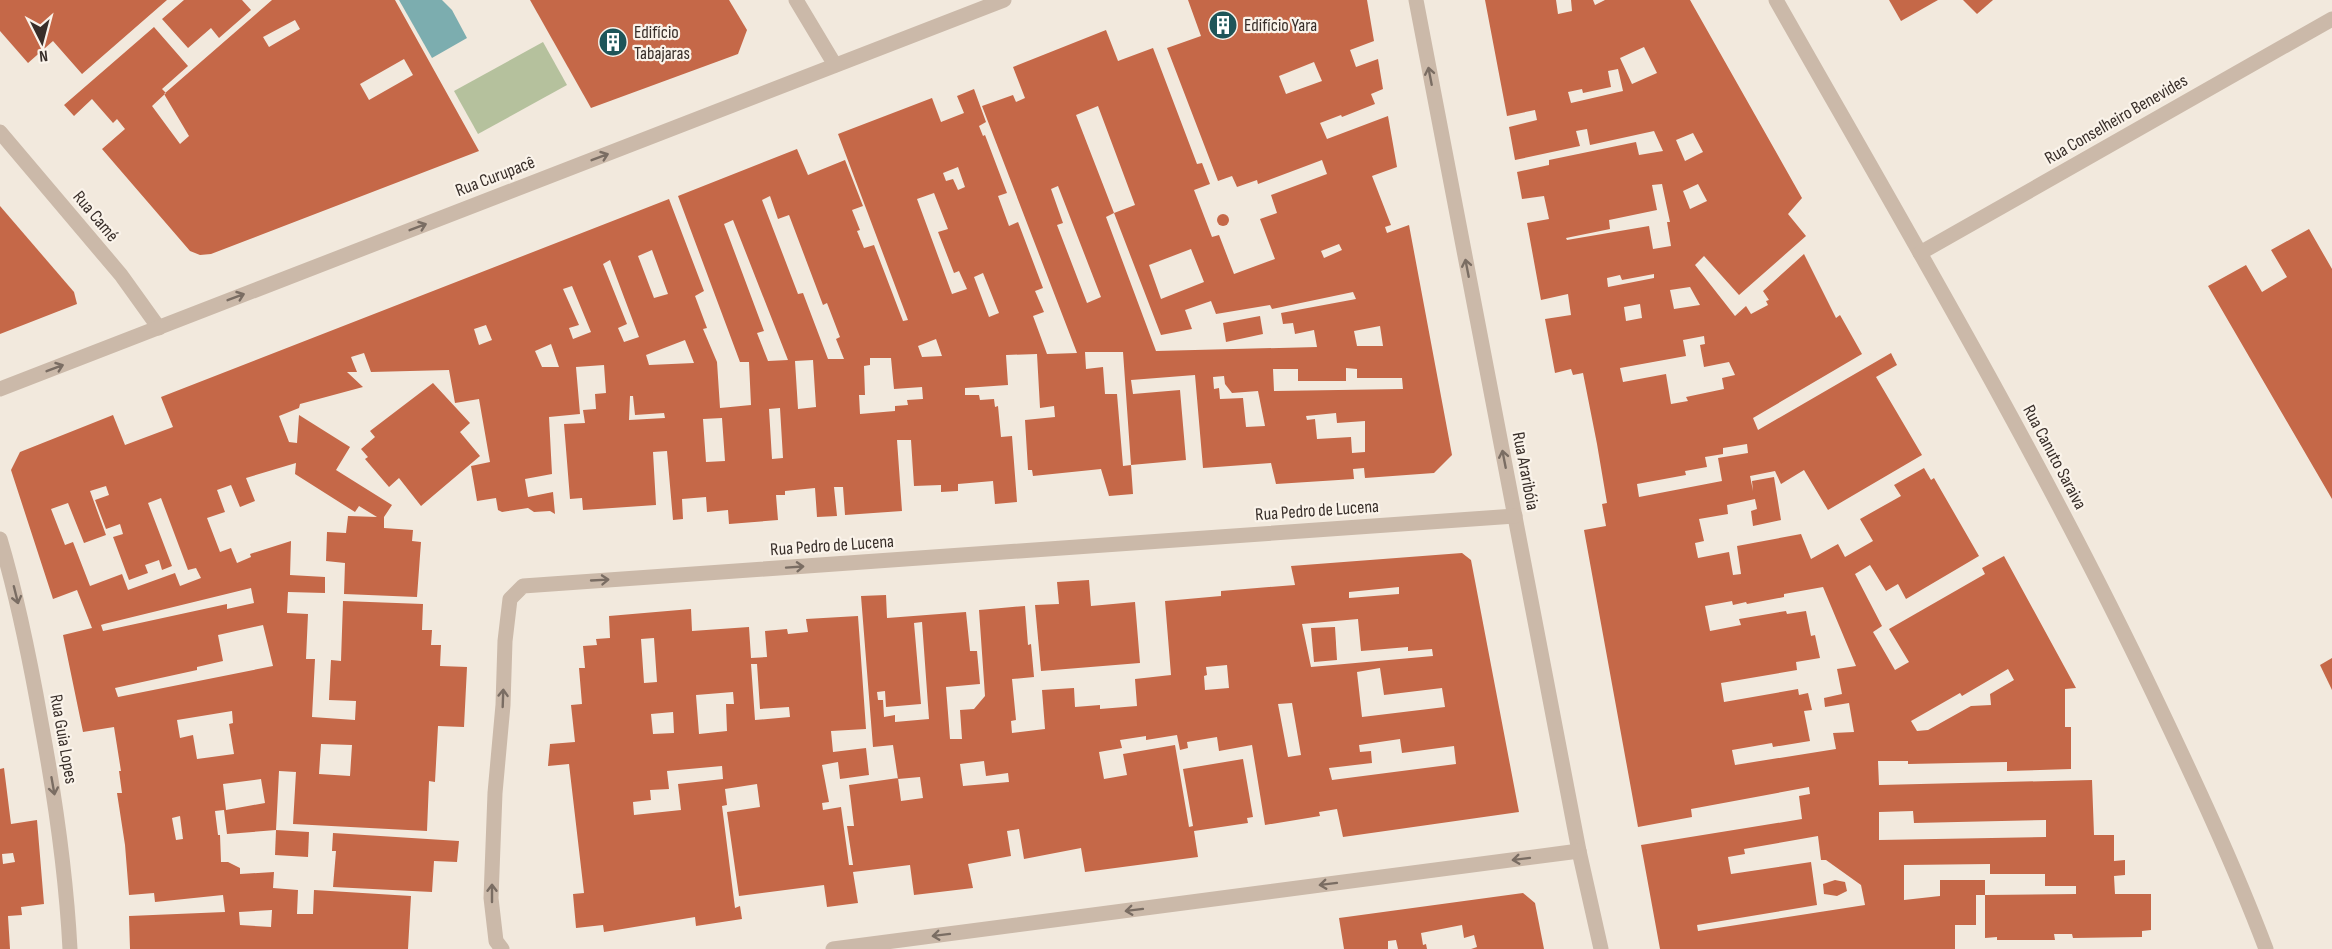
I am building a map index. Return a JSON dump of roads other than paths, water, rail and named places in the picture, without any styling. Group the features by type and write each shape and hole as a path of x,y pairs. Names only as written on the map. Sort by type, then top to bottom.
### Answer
{"street":[{"path":"796,0 835,65"},
{"name":"Rua Curupacê","path":"0,389 1004,0"},
{"name":"Rua Araribóia","path":"1416,0 1579,851 1601,949"},
{"name":"Rua Canuto Saraiva","path":"1776,0 2029,447 2113,608 2186,761 2266,949"},
{"name":"Rua Conselheiro Benevides","path":"1920,254 2332,19"},
{"name":"Rua Camé","path":"0,132 121,275 159,328"},
{"name":"Rua Pedro de Lucena","path":"502,949 496,941 491,898 495,793 510,599 524,586 1515,516"},
{"name":"Rua Guia Lopes","path":"0,538 17,594 57,808 68,902 70,949"},
{"path":"833,949 1579,851"}],"water":[{"path":"399,0 442,0 452,10 467,38 432,58"}],"place":[{"name":"Edifício Yara","path":"1223,25"},
{"name":"Edifício Tabajaras","path":"613,42"}]}
